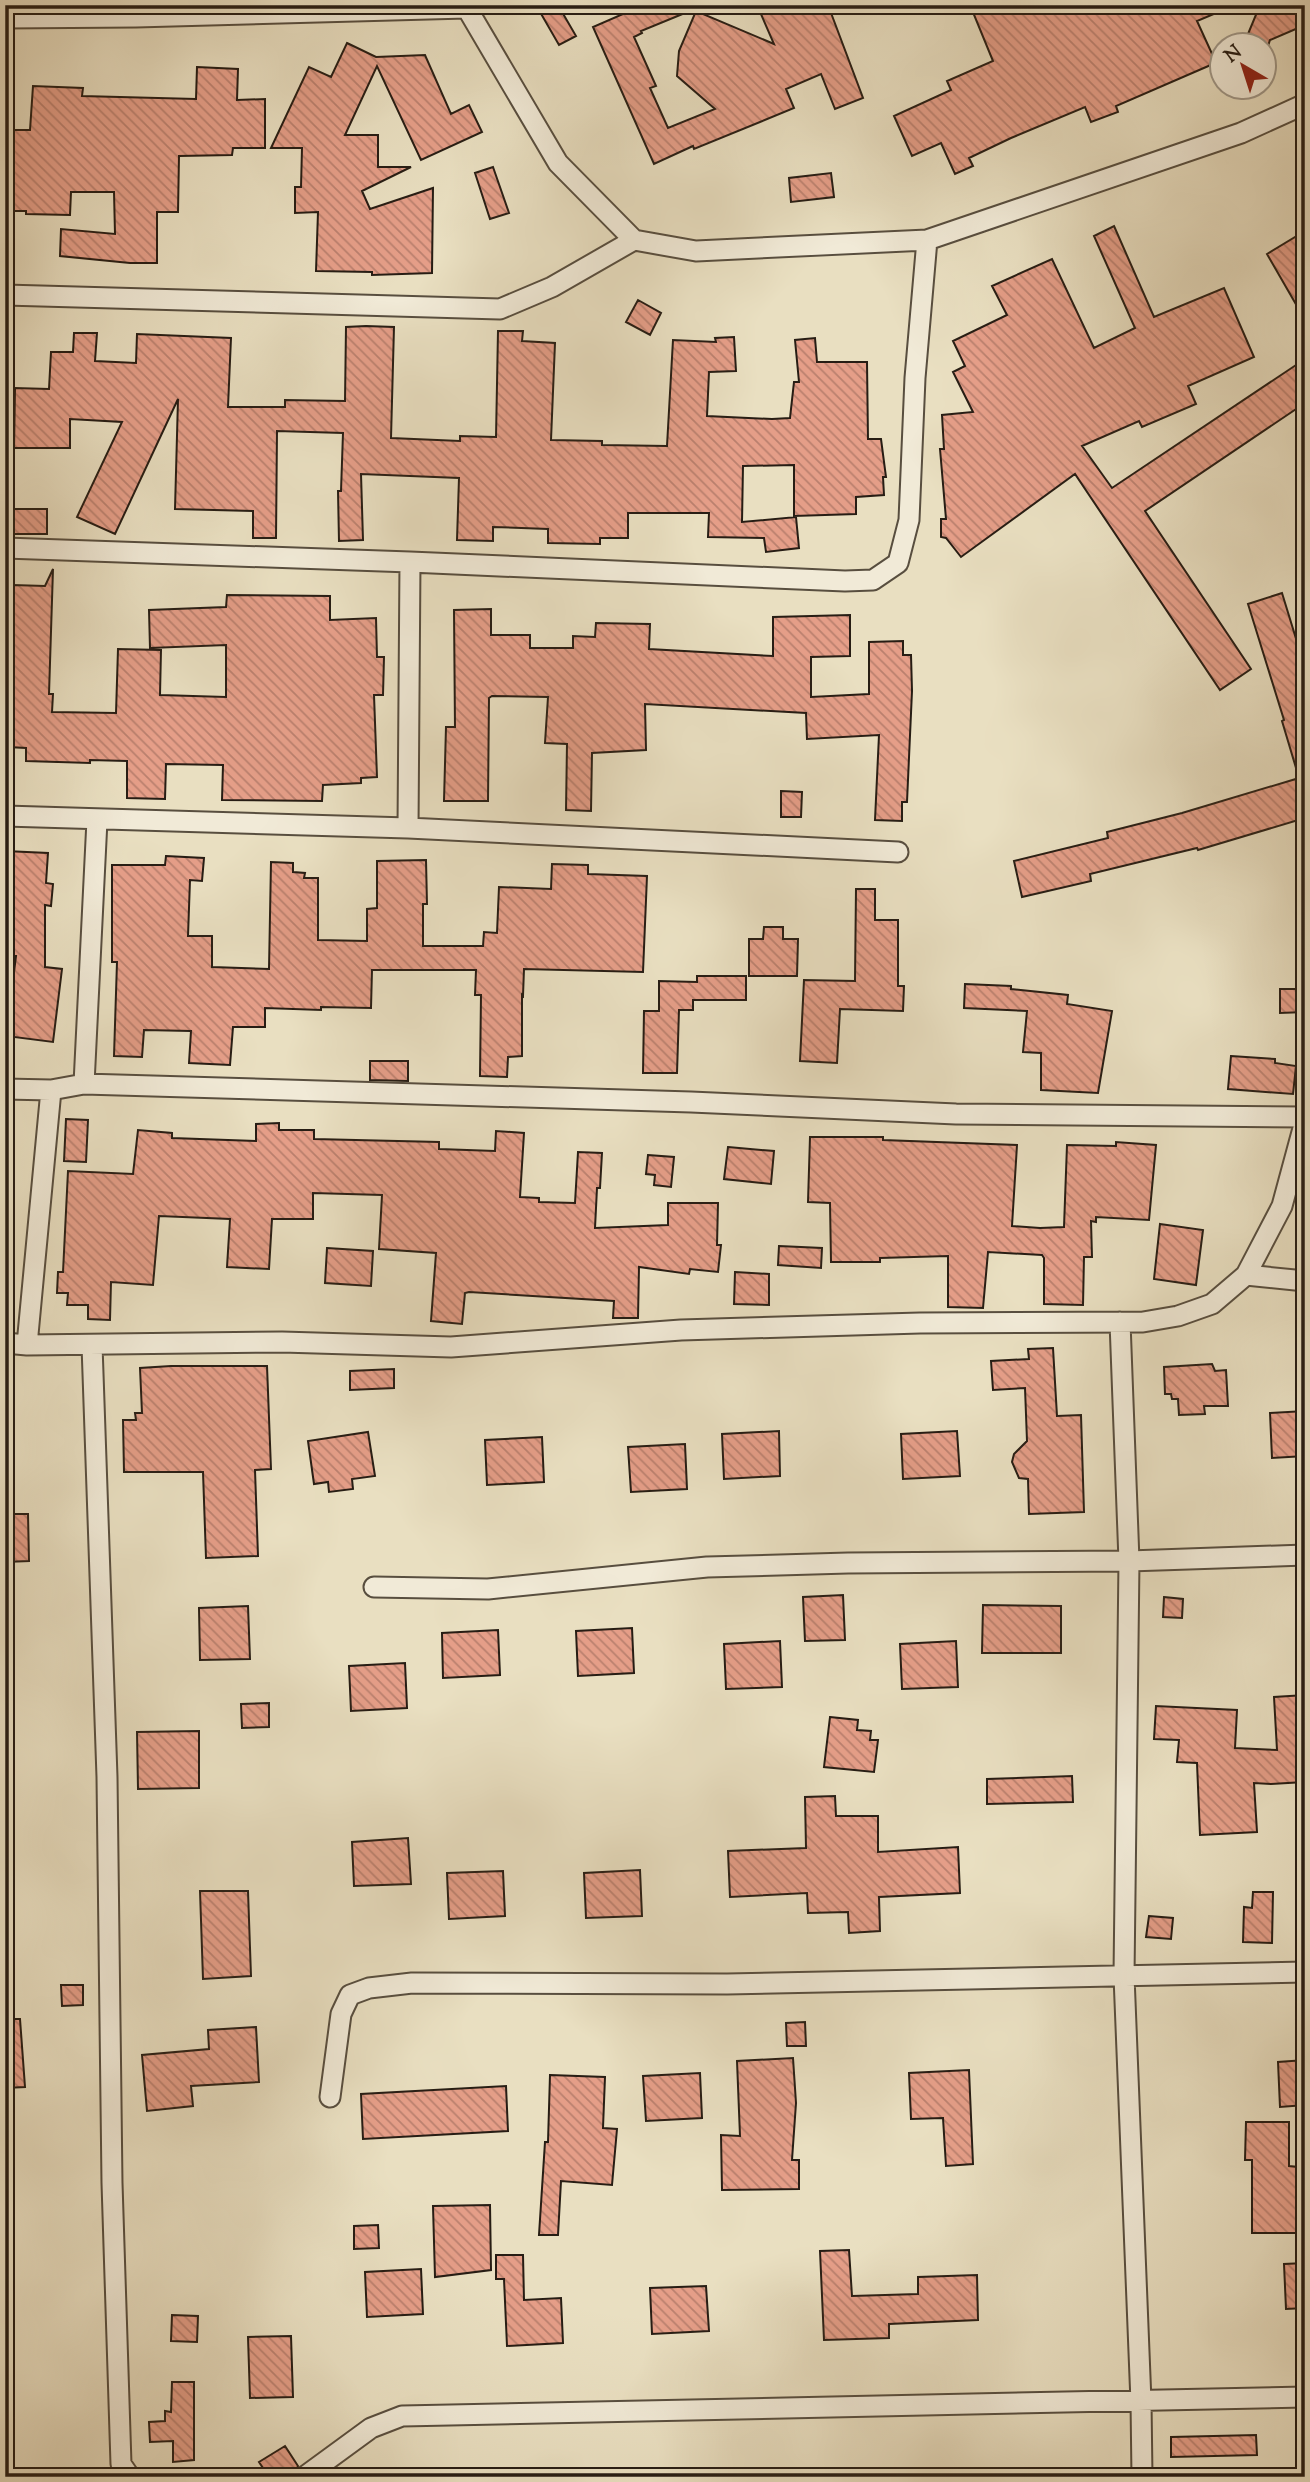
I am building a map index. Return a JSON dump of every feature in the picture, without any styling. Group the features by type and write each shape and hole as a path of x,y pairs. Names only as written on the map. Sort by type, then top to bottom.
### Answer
{"street":[{"path":"5,18 133,11 465,6 558,163 634,240 696,251 927,240 1241,133 1305,104"},
{"path":"5,295 500,309 552,287 634,240"},
{"path":"5,548 873,580 898,564 909,520 915,378 927,240"},
{"path":"408,828 410,562"},
{"path":"5,816 408,828 898,852"},
{"path":"84,1084 97,820"},
{"path":"5,1089 51,1090 84,1084 691,1102 956,1114 1305,1119 1282,1206 1246,1275 1212,1304 1178,1316 1143,1322 920,1322 681,1330 451,1347 282,1342 92,1345 5,1343"},
{"path":"27,1345 51,1090"},
{"path":"1246,1275 1305,1281"},
{"path":"1121,1322 1129,1561 1124,1976 1142,2477"},
{"path":"92,1345 107,1777 112,2183 121,2464 130,2477"},
{"path":"374,1587 488,1589 707,1567 1129,1561 1305,1555"},
{"path":"330,2097 341,2014 350,1994 369,1987 412,1983 727,1984 1305,1972"},
{"path":"304,2477 371,2428 402,2416 1305,2397"}],"building":[{"path":"536,5 558,5 576,36 559,45"},
{"path":"654,5 702,6 641,31 642,33 634,37 656,86 650,88 668,128 715,109 677,76 679,51 696,11 774,44 757,5 828,5 863,98 835,109 821,74 786,89 794,108 694,149 693,146 654,164 593,27 632,10 634,14"},
{"path":"970,5 1235,5 1197,21 1208,45 1208,66 1116,106 1118,112 1091,122 1085,107 969,158 973,166 955,174 941,143 912,156 894,116 951,90 947,81 993,61"},
{"path":"1260,5 1305,5 1305,25 1278,37 1278,32 1249,32"},
{"path":"347,43 376,57 425,55 451,114 469,105 482,132 421,160 377,66 345,135 378,135 378,167 411,167 362,191 370,209 433,188 432,273 372,275 372,272 316,271 318,212 295,213 295,187 301,187 302,148 271,148 309,67 331,77"},
{"path":"197,67 238,69 237,100 265,99 265,148 233,148 232,155 179,156 178,212 157,212 157,263 60,256 61,229 115,234 114,192 71,192 70,215 5,211 5,130 30,130 33,86 83,88 82,96 196,99"},
{"path":"493,167 509,213 490,219 475,173"},
{"path":"831,173 834,197 791,202 789,178"},
{"path":"1114,226 1154,317 1224,288 1254,357 1188,386 1196,404 1142,427 1139,421 1082,446 1112,488 1305,359 1305,403 1145,511 1251,669 1220,690 1075,474 961,557 946,538 941,537 941,519 946,519 940,449 944,449 942,415 973,412 953,372 965,366 953,341 1007,315 992,286 1052,259 1094,348 1135,328 1094,236"},
{"path":"1305,231 1305,320 1267,254"},
{"path":"638,300 661,313 650,335 626,322"},
{"path":"346,327 394,327 391,438 460,441 460,436 496,437 498,331 523,331 522,341 555,343 551,440 602,441 602,445 667,446 673,340 716,342 715,338 734,337 736,371 709,372 707,416 772,419 790,418 794,382 799,382 795,340 815,338 817,362 867,362 868,439 881,439 886,477 883,477 884,495 856,497 856,514 794,516 794,465 743,466 742,522 796,517 799,548 766,552 764,538 708,537 709,513 628,513 628,538 600,538 600,544 548,543 548,529 493,527 493,541 457,540 459,478 361,474 363,540 339,541 338,491 341,491 343,433 277,431 276,538 253,538 253,511 175,509 178,399 115,534 77,517 122,422 70,419 70,448 14,448 15,388 49,389 51,352 73,352 74,333 97,333 95,361 136,363 137,334 231,338 228,407 285,407 285,400 345,401"},
{"path":"13,509 47,509 47,534 13,534"},
{"path":"53,569 49,694 53,694 52,712 116,713 118,649 161,650 160,695 226,697 226,645 150,648 149,610 226,607 227,595 330,596 330,620 376,618 377,657 384,657 383,695 374,695 377,777 361,778 361,783 323,785 322,801 222,800 223,765 166,764 165,799 127,798 127,761 26,761 26,748 8,747 12,670 11,652 5,652 5,591 13,592 13,585 45,586"},
{"path":"1282,593 1305,668 1305,818 1198,850 1197,848 1090,874 1091,881 1022,897 1014,861 1108,838 1107,832 1299,778 1248,604"},
{"path":"491,609 491,635 530,635 530,648 573,648 573,636 595,637 596,623 650,624 649,649 773,656 773,617 850,615 850,656 811,657 811,697 869,694 869,642 903,641 903,655 911,655 912,691 907,802 902,802 902,821 875,820 879,735 807,739 806,713 645,704 646,750 592,753 591,811 566,810 567,744 545,743 548,697 489,698 488,801 444,801 446,727 455,727 454,610"},
{"path":"781,791 802,792 801,817 781,817"},
{"path":"5,851 48,853 46,883 53,884 51,906 45,905 45,967 62,969 53,1042 6,1036 16,956 12,956 12,902 5,901"},
{"path":"166,856 204,858 202,881 190,880 188,936 212,936 212,967 269,969 271,862 293,863 293,872 305,873 304,878 318,878 318,940 367,941 367,909 377,908 377,861 426,860 427,904 423,904 423,946 483,946 484,932 497,933 499,887 551,889 552,864 588,865 588,874 647,876 643,972 524,969 522,1056 508,1057 507,1077 480,1076 481,995 475,995 476,970 372,970 371,1008 265,1008 265,1027 233,1027 230,1065 189,1063 191,1031 144,1030 142,1057 114,1056 117,962 112,962 112,865 165,865"},
{"path":"856,889 875,889 875,920 898,920 898,986 904,986 903,1011 840,1009 837,1063 800,1061 804,980 855,981"},
{"path":"764,927 783,927 783,939 798,939 797,976 749,976 749,939 763,939"},
{"path":"697,976 746,976 746,1000 693,1000 693,1010 679,1010 677,1073 643,1073 644,1011 659,1011 659,981 697,982"},
{"path":"965,984 1011,986 1011,989 1068,995 1067,1004 1112,1011 1098,1093 1041,1090 1041,1053 1023,1052 1027,1011 964,1008"},
{"path":"1280,989 1305,989 1305,1012 1280,1013"},
{"path":"1231,1056 1275,1059 1275,1063 1296,1066 1293,1094 1228,1089"},
{"path":"370,1061 408,1061 408,1081 370,1080"},
{"path":"66,1119 88,1120 86,1162 64,1161"},
{"path":"279,1123 279,1130 314,1130 314,1139 439,1142 439,1149 495,1151 496,1131 524,1133 520,1197 539,1198 539,1202 575,1203 578,1152 602,1153 595,1228 668,1225 668,1203 718,1203 717,1245 721,1245 718,1272 690,1269 689,1274 639,1267 638,1318 613,1318 614,1301 469,1292 465,1293 462,1324 431,1321 436,1253 379,1249 382,1195 313,1193 313,1219 272,1219 269,1269 227,1267 230,1219 159,1216 153,1285 111,1282 110,1320 88,1319 88,1305 67,1305 68,1293 57,1293 58,1272 63,1272 68,1171 133,1174 138,1130 172,1133 172,1138 256,1141 256,1124"},
{"path":"810,1137 883,1137 883,1140 1017,1145 1012,1226 1040,1228 1064,1227 1067,1145 1116,1146 1116,1142 1156,1145 1149,1220 1096,1217 1096,1222 1091,1221 1092,1257 1084,1257 1083,1305 1044,1304 1042,1255 988,1252 983,1308 948,1307 948,1256 880,1258 880,1262 831,1262 830,1203 808,1202"},
{"path":"728,1147 774,1151 771,1184 724,1179"},
{"path":"648,1155 674,1157 671,1187 654,1185 655,1175 646,1174"},
{"path":"1160,1224 1203,1230 1196,1285 1154,1279"},
{"path":"779,1246 822,1248 821,1268 778,1265"},
{"path":"327,1248 373,1251 371,1286 325,1283"},
{"path":"735,1272 769,1274 769,1305 734,1304"},
{"path":"1053,1348 1057,1416 1081,1415 1084,1512 1029,1514 1028,1479 1019,1478 1012,1462 1014,1454 1027,1441 1025,1388 993,1390 991,1361 1029,1359 1028,1349"},
{"path":"1212,1364 1215,1371 1226,1370 1228,1406 1204,1406 1205,1414 1179,1415 1178,1399 1172,1399 1171,1394 1165,1394 1164,1367"},
{"path":"267,1366 271,1469 255,1470 258,1556 206,1558 203,1472 124,1472 123,1420 136,1420 135,1413 142,1413 140,1368"},
{"path":"394,1369 394,1388 350,1390 350,1371"},
{"path":"1305,1411 1305,1456 1272,1458 1270,1413"},
{"path":"779,1431 780,1476 724,1479 722,1434"},
{"path":"957,1431 960,1476 903,1479 901,1434"},
{"path":"368,1432 375,1476 352,1479 353,1489 329,1492 328,1482 314,1484 308,1441"},
{"path":"542,1437 544,1482 487,1485 485,1440"},
{"path":"685,1444 687,1489 631,1492 628,1447"},
{"path":"5,1514 28,1514 29,1561 5,1562"},
{"path":"843,1595 845,1640 805,1641 803,1597"},
{"path":"1164,1597 1183,1599 1182,1618 1163,1617"},
{"path":"983,1605 1061,1606 1061,1653 982,1653"},
{"path":"248,1606 250,1659 200,1660 199,1608"},
{"path":"632,1628 634,1673 578,1676 576,1631"},
{"path":"498,1630 500,1675 443,1678 442,1633"},
{"path":"780,1641 782,1687 726,1689 724,1644"},
{"path":"956,1641 958,1687 902,1689 900,1644"},
{"path":"405,1663 407,1708 351,1711 349,1666"},
{"path":"1305,1695 1305,1741 1301,1741 1304,1782 1254,1783 1257,1832 1200,1835 1197,1763 1177,1762 1179,1740 1154,1739 1156,1706 1237,1710 1235,1748 1277,1750 1274,1697"},
{"path":"269,1703 269,1727 242,1728 241,1704"},
{"path":"830,1717 858,1720 857,1730 871,1731 870,1740 878,1740 874,1772 824,1767"},
{"path":"199,1731 199,1788 138,1789 137,1732"},
{"path":"1072,1776 1073,1802 987,1804 987,1779"},
{"path":"835,1796 836,1816 878,1816 878,1852 958,1847 960,1893 879,1897 880,1931 849,1933 848,1912 808,1913 807,1893 730,1897 728,1851 806,1848 805,1797"},
{"path":"408,1838 411,1884 354,1886 352,1842"},
{"path":"640,1870 642,1916 586,1918 584,1873"},
{"path":"503,1871 505,1916 449,1919 447,1873"},
{"path":"200,1891 248,1891 251,1976 203,1979"},
{"path":"1253,1892 1273,1892 1272,1943 1243,1942 1244,1907 1252,1908"},
{"path":"1149,1916 1173,1918 1171,1939 1146,1937"},
{"path":"61,1985 83,1985 83,2005 62,2006"},
{"path":"5,2019 20,2019 25,2087 5,2088"},
{"path":"805,2022 806,2046 787,2046 786,2023"},
{"path":"256,2027 259,2082 191,2086 193,2106 147,2111 142,2055 209,2049 208,2030"},
{"path":"793,2058 796,2103 792,2160 799,2160 799,2189 722,2190 721,2135 740,2136 737,2061"},
{"path":"1305,2060 1305,2105 1280,2107 1278,2062"},
{"path":"969,2070 973,2164 946,2166 943,2118 911,2119 909,2073"},
{"path":"700,2073 702,2118 646,2121 643,2076"},
{"path":"550,2075 605,2077 603,2128 617,2129 612,2185 561,2181 558,2235 539,2235 545,2142 548,2142"},
{"path":"506,2086 508,2131 363,2139 361,2094"},
{"path":"1246,2122 1289,2122 1289,2166 1298,2167 1296,2233 1252,2233 1252,2160 1245,2160"},
{"path":"490,2205 491,2270 435,2277 433,2206"},
{"path":"378,2225 379,2248 354,2249 354,2226"},
{"path":"849,2250 852,2296 918,2294 918,2277 977,2275 978,2320 889,2324 889,2338 824,2340 820,2251"},
{"path":"496,2255 523,2255 524,2300 561,2298 563,2343 507,2346 504,2279 496,2279"},
{"path":"1305,2263 1305,2308 1286,2309 1284,2264"},
{"path":"421,2269 423,2314 367,2317 365,2272"},
{"path":"706,2286 709,2331 652,2334 650,2288"},
{"path":"172,2315 198,2316 197,2342 171,2341"},
{"path":"291,2336 293,2397 250,2398 248,2337"},
{"path":"172,2382 194,2382 194,2460 173,2462 173,2441 150,2442 149,2422 165,2421 165,2411 171,2412"},
{"path":"1256,2435 1257,2455 1171,2457 1171,2437"},
{"path":"285,2446 298,2466 292,2477 269,2477 259,2462"}]}
